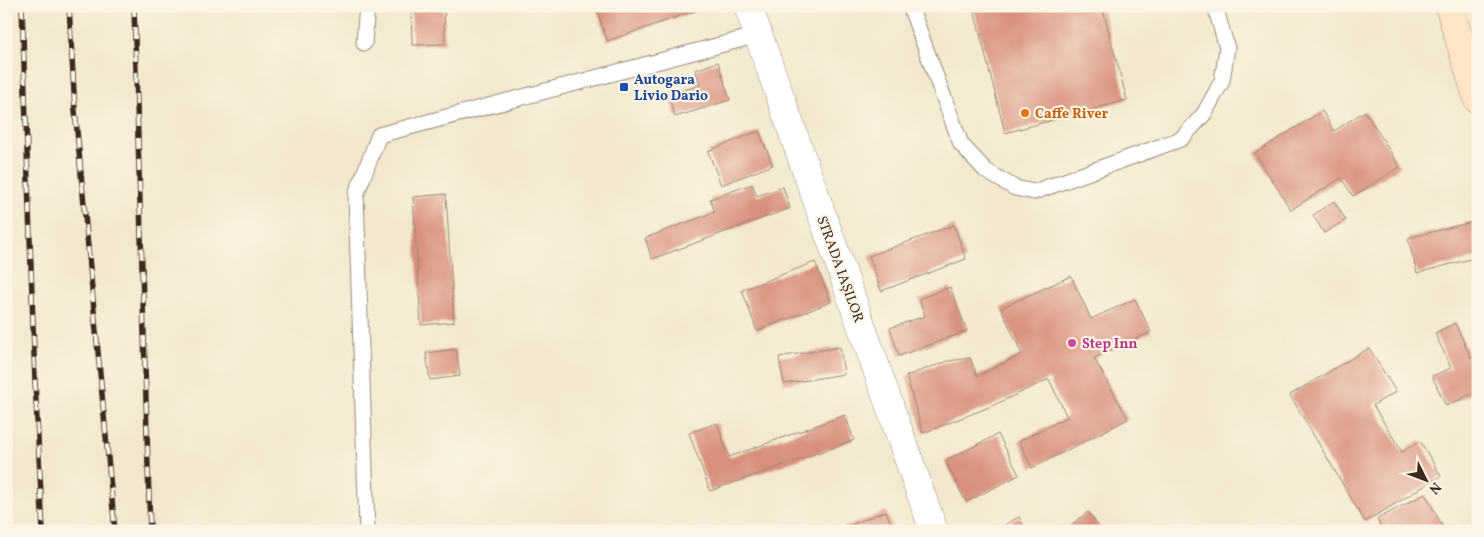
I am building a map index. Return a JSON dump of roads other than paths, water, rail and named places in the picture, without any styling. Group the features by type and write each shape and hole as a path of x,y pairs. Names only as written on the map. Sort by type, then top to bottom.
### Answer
{"main road":[{"path":"1449,6 1478,100"}],"street":[{"name":"STRADA IAȘILOR","path":"748,6 934,531"}],"lane":[{"path":"364,43 367,6"},
{"path":"910,6 961,144 986,171 1014,188 1034,192 1181,139 1204,114 1222,81 1227,48 1215,6"},
{"path":"367,531 356,195 378,135 758,35"}],"railway":[{"path":"22,6 35,382 43,531"},
{"path":"69,6 75,110 115,531"},
{"path":"134,6 150,531"}],"place":[{"name":"Autogara Livio Dario","path":"624,87"},
{"name":"Caffe River","path":"1025,113"},
{"name":"Step Inn","path":"1072,343"}]}
